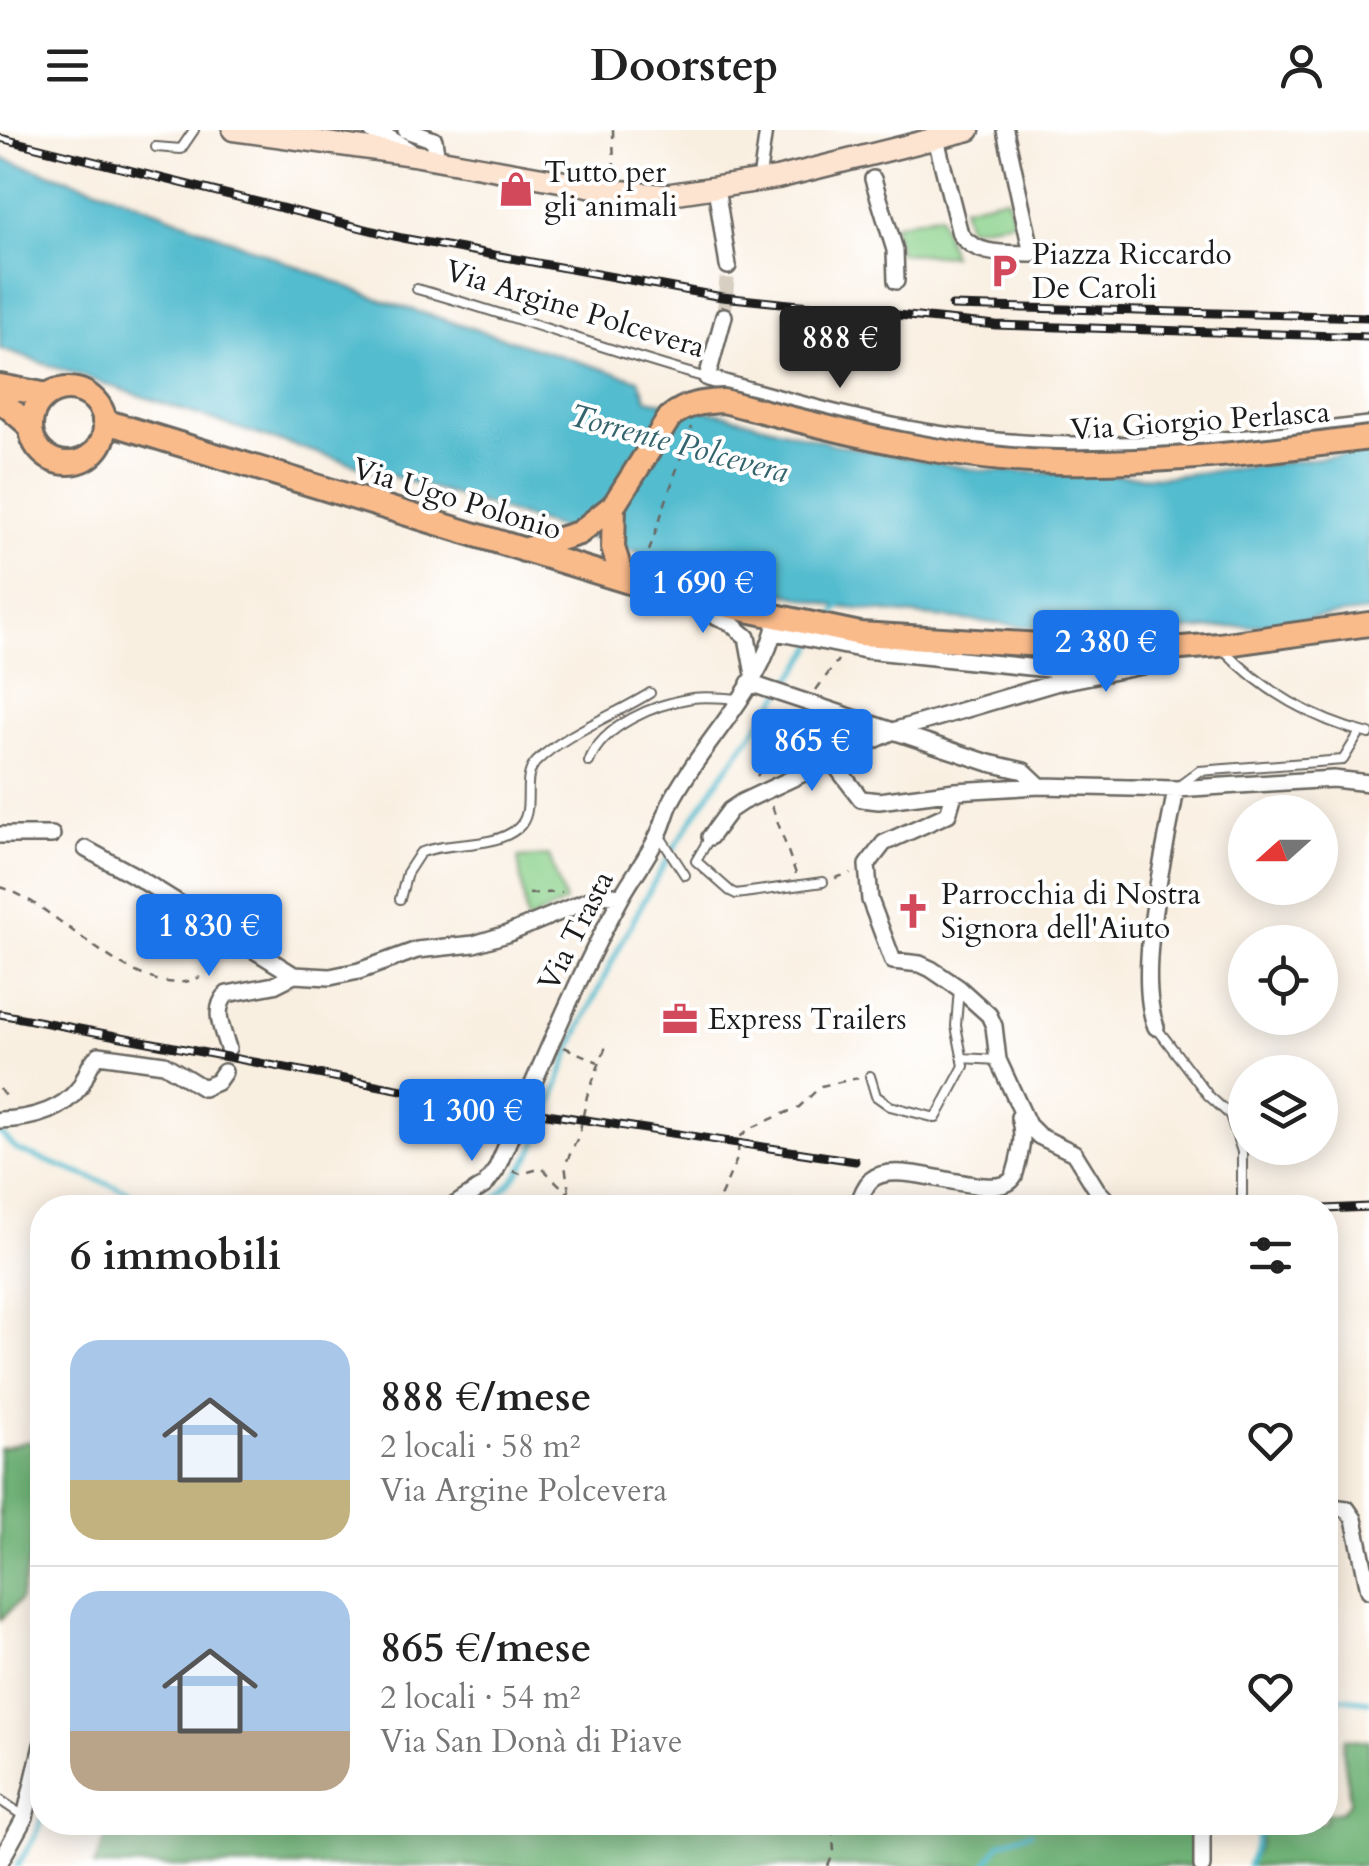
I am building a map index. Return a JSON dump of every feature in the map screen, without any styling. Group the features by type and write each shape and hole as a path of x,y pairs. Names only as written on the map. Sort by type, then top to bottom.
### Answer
{"main road":[{"path":"233,130 348,138 436,159 614,191 664,195 759,180 969,130"},
{"path":"0,386 48,395 72,390 83,393 100,410 102,433"},
{"path":"30,426 33,413 48,395"},
{"name":"Via Ugo Polonio","path":"0,400 30,426 38,448 58,462 82,460 102,433 148,434 520,551 620,573 662,592 844,640 860,634 1108,650 1219,645 1369,624"},
{"name":"Via Giorgio Perlasca","path":"520,551 579,534 614,505 670,417 682,408 704,402 723,401 863,437 1055,462 1172,460 1369,438"},
{"path":"614,505 613,548 620,573"}],"street":[{"path":"373,130 414,155"},
{"path":"406,130 434,140 436,159"},
{"path":"759,180 766,130"},
{"path":"936,139 960,234 966,243 992,253 1032,254 1005,130"},
{"path":"867,156 895,250 896,282"},
{"path":"716,187 728,266"},
{"path":"707,378 724,316"},
{"name":"Via Argine Polcevera","path":"707,378 829,412 965,438 1041,444 1162,446 1369,424"},
{"path":"662,592 728,621 747,637 754,681 989,763 1024,771 1040,786"},
{"name":"Via Trasta","path":"470,1195 485,1185 497,1168 540,1064 622,896 661,839 671,803 700,753 754,681 783,626"},
{"path":"844,640 1056,676 1147,666"},
{"path":"710,837 730,810 767,790 896,730 1056,676 1108,650"},
{"path":"832,761 861,799 879,801 1040,786 1176,788 1333,779 1369,783"},
{"path":"1156,1026 1148,994 1154,924 1176,788"},
{"path":"955,791 948,814 884,844 867,869 870,900 893,961 920,964 960,988 989,1015 998,1060 1016,1103 1034,1132 1074,1153 1102,1195"},
{"path":"0,835 52,835"},
{"path":"86,849 294,976"},
{"path":"228,1048 219,1019 223,997 294,976 330,977 373,967 417,950 474,944 604,894 622,896"},
{"path":"0,1120 40,1116 75,1092 99,1055 172,1067 203,1088 217,1082 224,1072"},
{"path":"863,1195 880,1174 897,1172 990,1186 1011,1181 1023,1139 1016,1103"},
{"path":"1338,1508 1347,1509 1354,1519 1369,1590"},
{"path":"2,1857 25,1817 30,1796"},
{"path":"1202,1835 1202,1866"}],"lane":[{"path":"156,147 181,150 194,130"},
{"name":"Via Argine Polcevera","path":"417,289 707,378"},
{"path":"1176,788 1198,771 1343,760 1364,733 1273,694 1219,645"},
{"path":"400,899 407,873 420,854 494,839 516,829 528,807 528,778 537,762 650,692"},
{"path":"590,762 594,747 636,717 696,697 739,699"},
{"path":"710,837 696,861 736,894 823,882"},
{"path":"661,839 685,875"},
{"path":"870,1076 876,1096 890,1106 936,1118 964,1066 956,1026 960,988"},
{"path":"1156,1026 1208,1095 1230,1115 1242,1152 1242,1195"},
{"path":"962,1058 998,1060"},
{"path":"0,1800 25,1817"}],"path":[{"path":"613,130 614,180"},
{"path":"645,563 694,420"},
{"path":"742,802 844,640"},
{"path":"767,790 800,885"},
{"path":"823,882 867,869"},
{"path":"0,888 30,900 127,967 160,980 189,982 200,976"},
{"path":"529,894 562,892"},
{"path":"569,1192 565,1166 608,1041"},
{"path":"560,1045 600,1062"},
{"path":"721,1195 737,1160 740,1138 749,1130 800,1106 820,1086 870,1076"},
{"path":"0,1089 9,1102"},
{"path":"497,1168 521,1174 542,1168 572,1195"},
{"path":"828,1866 834,1852 833,1835"}],"green space":[{"path":"1007,197 1014,221 968,228 962,207"},
{"path":"939,214 952,256 899,253 893,225"},
{"path":"549,856 565,902 527,922 518,858"},
{"path":"30,1442 30,1555 20,1600 0,1620 0,1449"},
{"path":"1345,1738 1369,1741 1369,1866 1248,1866 1261,1835 1338,1835 1338,1812 1350,1802"},
{"path":"107,1835 1194,1835 1197,1845 1193,1866 94,1866"}],"water":[{"name":"Torrente Polcevera","path":"0,158 110,192 384,301 639,380 647,399 724,414 833,444 978,470 1163,477 1369,452 1369,611 1251,626 1107,635 838,607 672,563 237,428 0,349"}],"waterway":[{"path":"829,622 842,602"},
{"path":"498,1195 532,1152 578,1033 669,856 815,644"},
{"path":"0,1133 17,1150 133,1195"},
{"path":"1338,1697 1369,1701"},
{"path":"17,1866 36,1835"},
{"path":"985,1866 1000,1843 1023,1835"},
{"path":"1248,1866 1259,1835"}],"tunnel":[{"path":"724,316 728,266"}],"railway":[{"path":"0,138 402,238 722,297 996,325 1369,337"},
{"path":"952,306 1369,317"},
{"path":"0,1014 455,1100 855,1161"},
{"path":"1338,1208 1369,1207"}],"place":[{"name":"Tutto per gli animali","path":"516,189"},
{"name":"Piazza Riccardo De Caroli","path":"1004,271"},
{"name":"Parrocchia di Nostra Signora dell'Aiuto","path":"913,911"},
{"name":"Express Trailers","path":"680,1019"}]}
